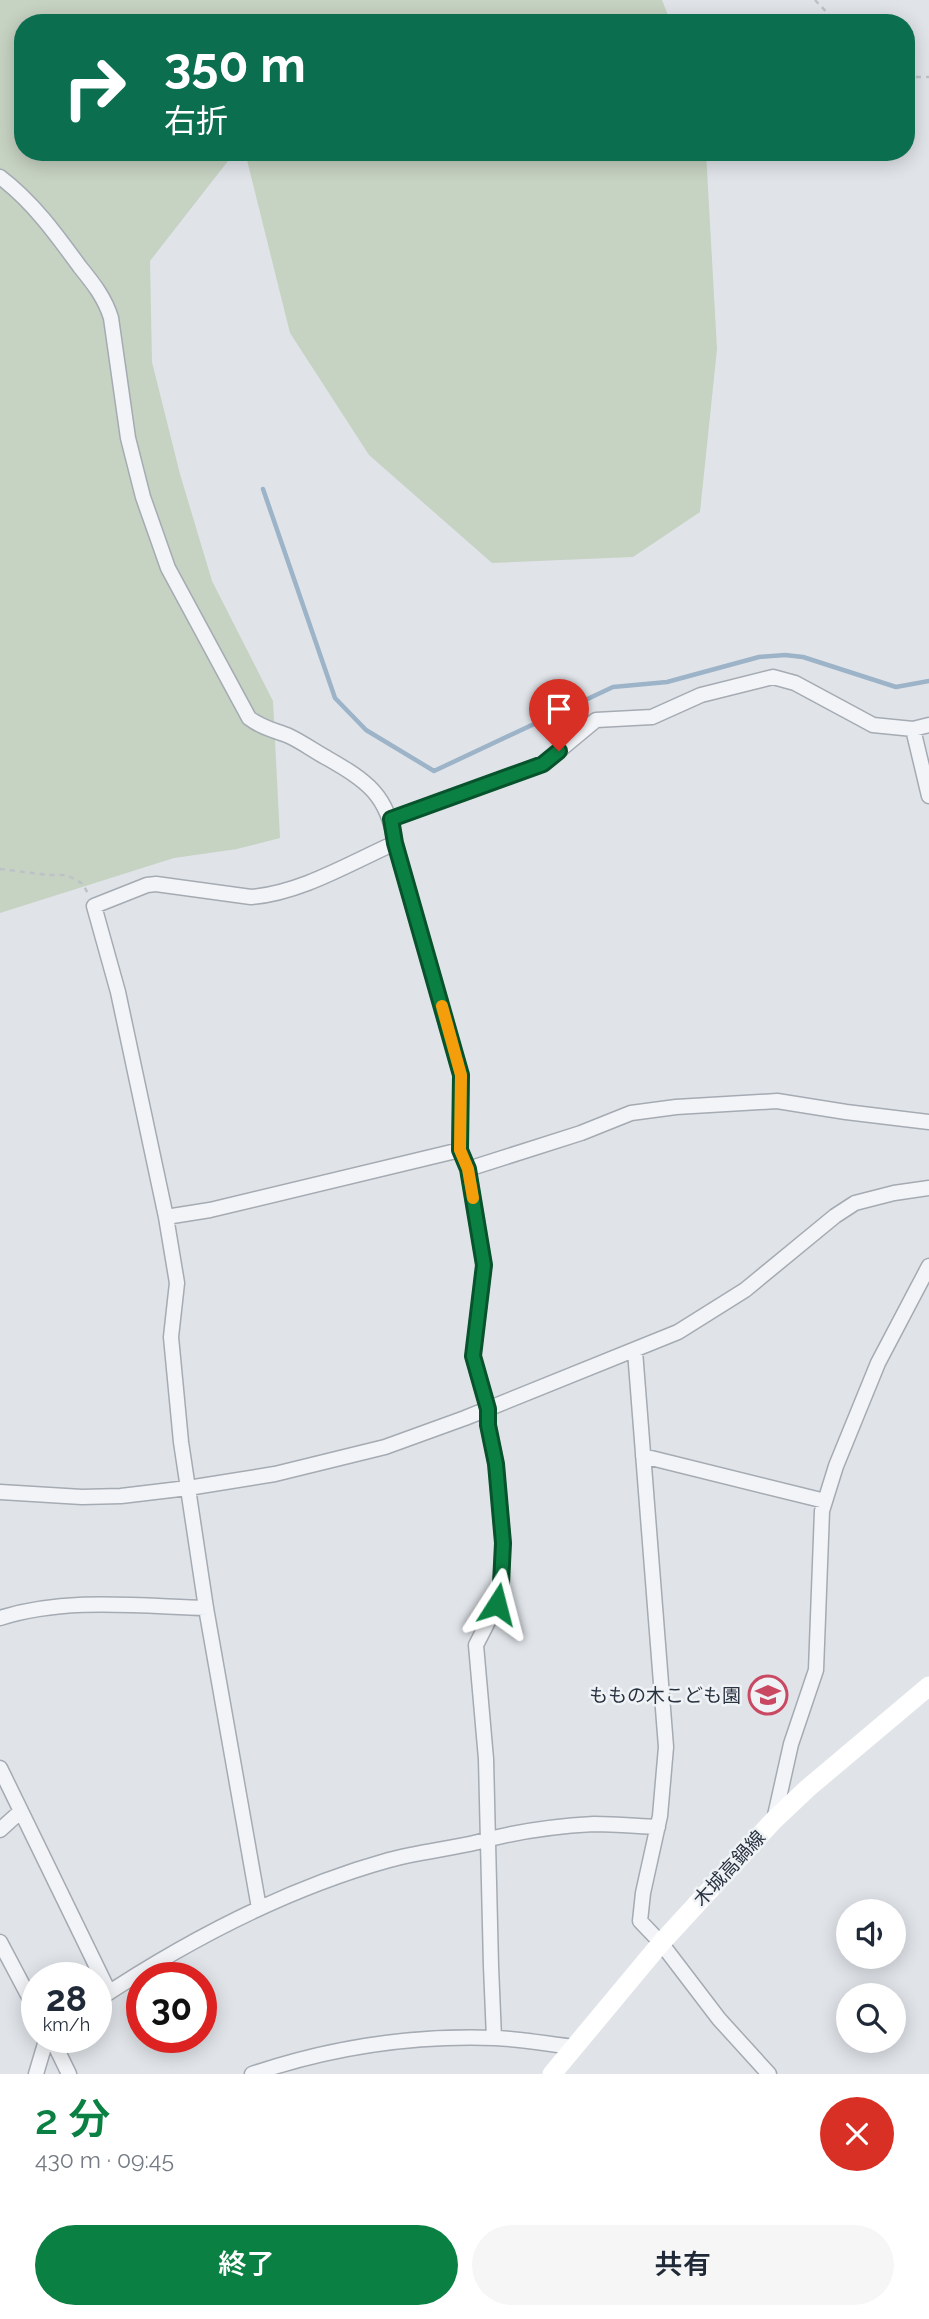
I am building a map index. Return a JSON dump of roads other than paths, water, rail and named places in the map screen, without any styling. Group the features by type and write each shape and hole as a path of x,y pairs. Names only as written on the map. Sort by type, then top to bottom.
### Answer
{"main road":[{"name":"木城高鍋線","path":"552,2074 660,1943 774,1820 929,1686"}],"street":[{"path":"0,177 17,190 52,228 106,302 111,318 128,438 143,497 168,568 249,718 270,731 289,736 356,775 376,793 391,819 395,843 461,1075 460,1150 468,1169 484,1265 473,1356 488,1409 503,1543 497,1604 476,1645 486,1759 495,2038"},
{"path":"391,819 543,764 596,720 652,717 701,695 773,677 795,682 873,725 913,729 929,725"},
{"path":"913,729 929,796"},
{"path":"259,1908 206,1608 188,1488 171,1337 177,1283 166,1217 118,992 94,906 147,884 251,897 267,895 309,882 395,843"},
{"path":"468,1169 581,1133 631,1113 676,1107 777,1101 929,1122"},
{"path":"166,1217 210,1210 460,1150"},
{"path":"0,1492 82,1497 121,1496 275,1474 386,1447 678,1332 723,1306 855,1203 929,1188"},
{"path":"774,1820 791,1744 816,1670 822,1511 836,1466 878,1363 929,1266"},
{"path":"635,1351 666,1747 663,1791 640,1921 719,2019 769,2074"},
{"path":"643,1456 825,1501"},
{"path":"0,1618 22,1611 84,1605 206,1608"},
{"path":"0,1768 94,1962"},
{"path":"0,1830 21,1811"},
{"path":"112,1990 259,1908 293,1893 388,1861 487,1838 594,1824 657,1827"},
{"path":"0,1942 21,1981"},
{"path":"253,2074 309,2056 361,2046 412,2041 495,2038 575,2047"},
{"path":"36,2074 43,2053"},
{"path":"58,2053 69,2074"}],"waterway":[{"path":"263,489 335,698 366,730 434,771 613,687 667,682 759,657 803,657 896,687 929,681"}],"place":[{"name":"ももの木こども園","path":"768,1695"}]}
